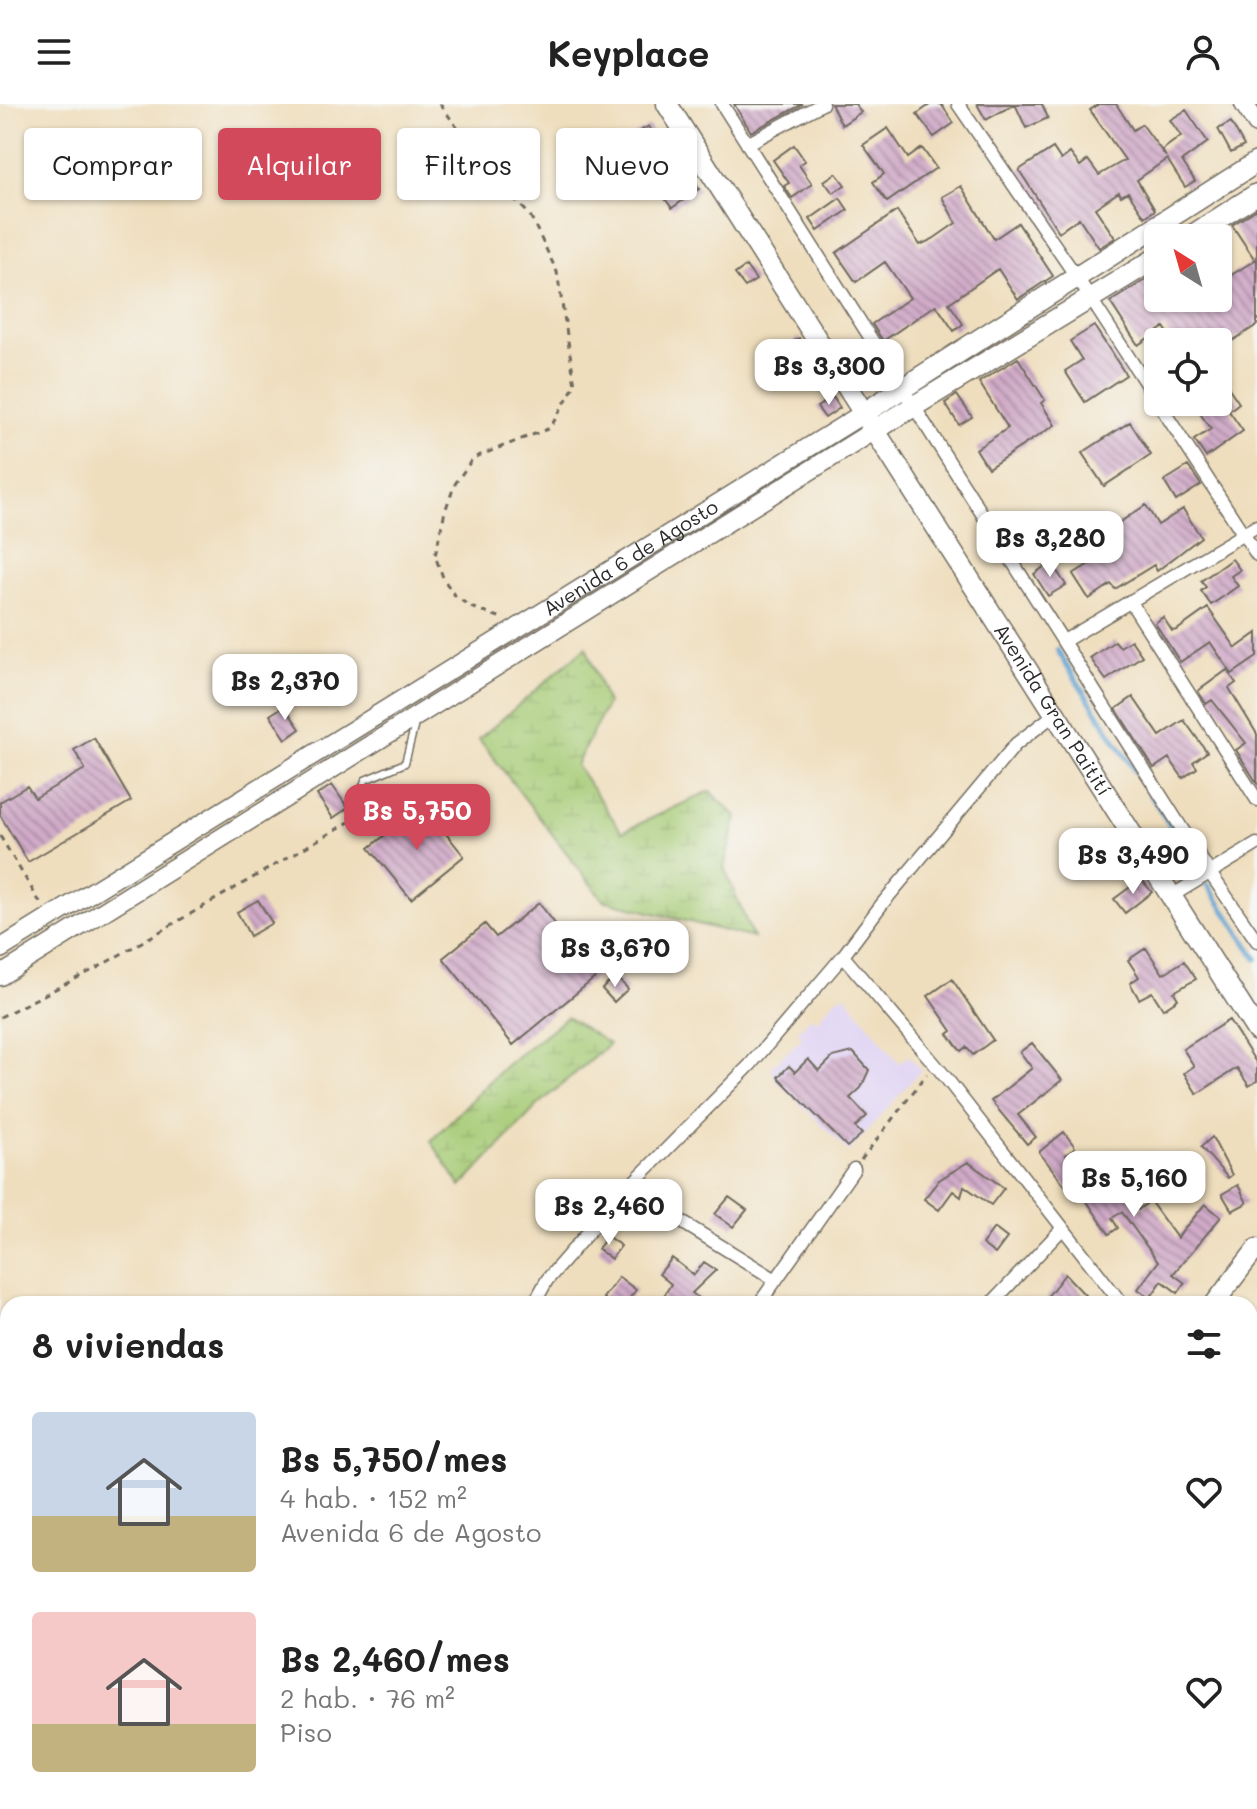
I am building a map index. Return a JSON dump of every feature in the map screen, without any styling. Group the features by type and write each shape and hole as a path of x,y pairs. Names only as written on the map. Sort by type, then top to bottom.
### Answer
{"main road":[{"name":"Avenida Gran Paitití","path":"667,104 1257,1031"},
{"name":"Avenida 6 de Agosto","path":"870,421 901,389 1078,279 1257,162"},
{"path":"1210,224 1257,194"},
{"name":"Avenida 6 de Agosto","path":"870,421 912,408 1144,266"}],"street":[{"path":"722,104 912,408 1210,873 1257,941"},
{"path":"747,144 822,104"},
{"path":"958,104 1078,279 1257,555"},
{"path":"1244,104 1257,124"},
{"name":"Avenida 6 de Agosto","path":"0,949 698,514 870,421"},
{"name":"Avenida 6 de Agosto","path":"0,976 709,533 870,421"},
{"path":"698,514 709,533"},
{"path":"1064,641 1257,526"},
{"path":"1130,601 1257,800"},
{"path":"538,1296 547,1280 628,1189 750,1065 1016,744 1055,714"},
{"path":"301,762 311,780"},
{"path":"174,842 185,859"},
{"path":"1173,895 1257,844"},
{"path":"843,956 935,1065 1116,1296"},
{"path":"765,1296 854,1169"},
{"path":"628,1189 776,1280"},
{"path":"999,1296 1063,1228"},
{"path":"1220,1296 1257,1248"}],"lane":[{"path":"355,812 365,780 405,763 417,713 409,695"}],"path":[{"path":"440,104 493,177 530,215 537,229 557,272 575,385 550,428 473,458 455,484 442,525 435,556 444,580 456,597 473,608 518,625"},
{"path":"0,1017 97,968 346,826 355,812"},
{"path":"0,836 50,918"},
{"path":"854,1169 935,1065"}],"shaded area":[{"path":"845,995 899,1063 909,1056 921,1070 849,1152 775,1079 771,1067 802,1038 798,1031 811,1017 817,1021 836,998"}],"green space":[{"path":"586,647 607,704 576,765 622,832 710,791 737,817 724,867 753,938 603,900 479,739"},
{"path":"567,1017 609,1044 538,1105 461,1187 431,1141 505,1066"}],"building":[{"path":"734,104 803,104 751,132"},
{"path":"831,104 855,104 861,112 842,125"},
{"path":"931,104 941,104 954,123 934,137 917,114"},
{"path":"977,104 1015,104 986,120"},
{"path":"1015,104 1042,104 1048,118 1026,128"},
{"path":"1099,104 1116,104 1133,130 1142,124 1166,157 1162,150 1181,136 1170,120 1186,110 1208,142 1182,161 1195,181 1185,187 1167,159 1137,180 1155,210 1145,217 1128,192 1121,196 1119,192 1095,208 1115,238 1099,248 1079,218 1059,232 1019,170 1053,148 1061,160 1070,153 1080,166 1088,160 1099,175 1125,160 1090,110"},
{"path":"1231,122 1244,146 1231,153 1218,129"},
{"path":"888,128 908,158 922,148 936,168 887,202 873,182 884,174 863,145"},
{"path":"794,145 805,161 799,165 812,184 792,198 784,186 789,183 773,160"},
{"path":"836,173 845,185 833,193 824,181"},
{"path":"961,186 994,239 1018,223 1053,276 1018,299 998,269 949,303 963,324 954,331 936,305 883,341 872,324 910,298 885,262 856,282 836,253 897,211 920,245 933,239 956,223 942,197"},
{"path":"840,198 848,210 818,231 810,219"},
{"path":"666,200 683,200 672,208"},
{"path":"1257,209 1257,325 1232,341 1232,328 1144,328 1144,341 1138,345 1110,302 1144,281 1144,312 1232,312 1232,274 1255,260 1232,225"},
{"path":"746,266 756,280 745,287 735,274"},
{"path":"1094,326 1126,375 1085,402 1065,371 1082,360 1070,341"},
{"path":"799,338 809,353 795,362 785,347"},
{"path":"1018,358 1045,400 1041,403 1055,425 988,468 976,449 1008,428 979,382"},
{"path":"1232,393 1239,403 1232,409"},
{"path":"957,395 972,417 959,425 945,403"},
{"path":"833,397 840,408 825,418 817,407"},
{"path":"1232,415 1243,431 1206,457 1194,440 1211,429 1202,416"},
{"path":"1130,422 1151,455 1104,486 1082,453"},
{"path":"1188,466 1201,485 1176,501 1164,481"},
{"path":"1146,505 1158,525 1183,509 1201,537 1157,571 1154,565 1115,589 1111,584 1089,599 1073,574 1094,561 1080,539 1104,524 1108,530"},
{"path":"1232,559 1240,570 1231,576 1238,586 1211,605 1201,591 1206,587 1201,581"},
{"path":"1051,562 1066,585 1048,596 1034,574"},
{"path":"1208,608 1236,648 1257,633 1257,657 1232,674 1210,642 1180,662 1155,623 1163,617 1172,631 1177,630"},
{"path":"1131,640 1142,656 1106,680 1090,658 1115,641 1120,647"},
{"path":"1227,670 1236,683 1229,688 1257,734 1257,783 1236,750 1246,743 1212,700 1206,704 1198,691"},
{"path":"1133,697 1160,736 1184,720 1207,752 1193,762 1197,768 1183,778 1169,758 1154,768 1116,709"},
{"path":"284,706 300,729 286,739 270,715"},
{"path":"94,738 131,801 28,862 0,815 0,802 27,786 35,798 85,769 74,750"},
{"path":"332,785 348,808 333,818 317,795"},
{"path":"423,805 464,856 411,899 369,848"},
{"path":"1141,879 1152,892 1125,913 1114,899"},
{"path":"258,900 272,923 250,936 237,912"},
{"path":"539,903 596,977 513,1045 443,958 485,924 496,937"},
{"path":"1146,948 1163,974 1184,961 1196,979 1174,992 1178,999 1163,1009 1152,992 1139,999 1130,983 1139,977 1128,960"},
{"path":"616,976 628,989 614,1002 602,989"},
{"path":"952,979 993,1040 973,1055 966,1047 961,1051 948,1034 952,1031 928,996"},
{"path":"1229,1020 1257,1064 1257,1081 1249,1086 1237,1068 1197,1094 1184,1073 1194,1066 1183,1049"},
{"path":"1032,1043 1062,1080 1018,1115 1036,1137 1027,1144 991,1101 1032,1068 1020,1052"},
{"path":"853,1052 869,1070 861,1088 850,1098 867,1116 855,1127 862,1134 847,1147 778,1077 789,1066 795,1072 808,1059 819,1071 833,1057"},
{"path":"1064,1132 1075,1147 1066,1155 1100,1198 1121,1184 1138,1210 1150,1201 1177,1238 1205,1204 1221,1217 1173,1274 1185,1283 1178,1293 1162,1281 1151,1296 1138,1289 1158,1262 1122,1212 1112,1218 1118,1228 1109,1234 1084,1197 1077,1201 1039,1152"},
{"path":"1212,1137 1232,1175 1228,1178 1201,1147"},
{"path":"968,1162 1004,1188 991,1205 964,1186 961,1197 953,1191 939,1210 924,1199 939,1180"},
{"path":"1238,1185 1247,1203 1232,1211 1222,1194"},
{"path":"729,1197 747,1210 733,1227 715,1214"},
{"path":"994,1228 1007,1238 995,1254 982,1244"},
{"path":"607,1236 621,1246 611,1259 598,1249"},
{"path":"672,1258 694,1275 704,1262 716,1270 692,1293 696,1296 664,1296 671,1284 659,1274"},
{"path":"1065,1274 1085,1295 1084,1296 1048,1296"},
{"path":"619,1277 636,1290 631,1296 605,1296"}],"waterway":[{"path":"1057,650 1198,869"},
{"path":"1207,884 1257,959"}]}
